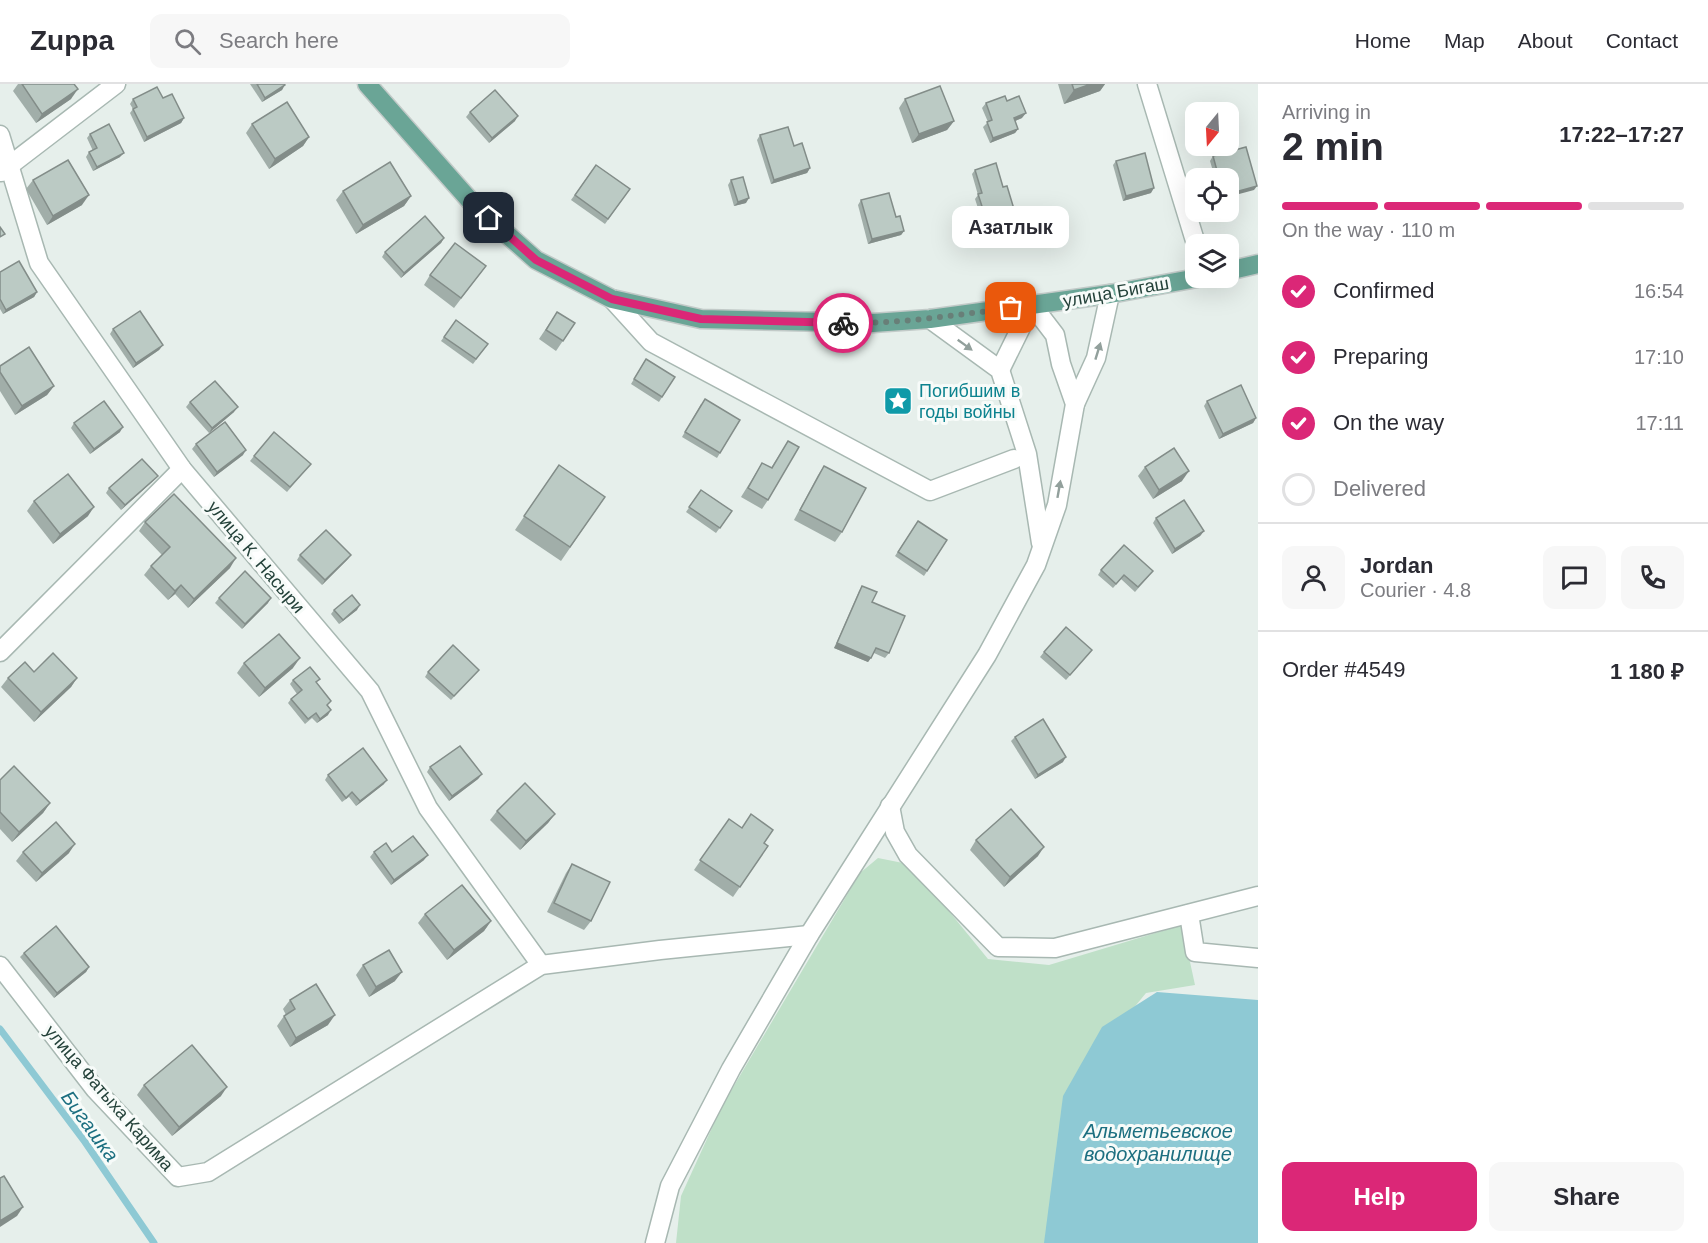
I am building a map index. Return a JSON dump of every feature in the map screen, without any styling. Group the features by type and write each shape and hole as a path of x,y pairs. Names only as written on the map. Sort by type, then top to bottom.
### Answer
{"main road":[{"name":"улица Бигаш","path":"367,84 473,204 536,260 612,299 701,319 873,323 930,319 1110,294 1185,280"},
{"path":"1239,268 1258,264"}],"street":[{"path":"4,170 116,84"},
{"path":"1147,84 1193,234"},
{"name":"улица К. Насыри","path":"0,135 4,170 39,263 182,469 370,691 428,808 541,965"},
{"path":"655,1243 670,1186 731,1069 809,935 987,655 1036,565 1057,505 1075,404 1096,358 1110,294"},
{"path":"612,299 651,342 930,491 1014,459"},
{"path":"1000,370 1032,305 1055,335 1061,364 1075,404"},
{"path":"930,319 1000,370 1027,454 1042,545"},
{"path":"0,652 182,469"},
{"path":"890,806 895,832 908,855 999,947 1055,948 1258,896"},
{"path":"1189,914 1195,952 1258,958"},
{"path":"541,965 809,935"},
{"name":"улица Фатыха Карима","path":"0,966 95,1089 178,1177 208,1172 541,965"}],"green space":[{"path":"878,858 903,863 948,910 988,959 1049,965 1182,925 1195,985 1146,993 1104,1044 1058,1243 676,1243 681,1196 722,1106 860,873"}],"water":[{"name":"Альметьевское водохранилище","path":"1157,992 1258,1000 1258,1243 1044,1243 1063,1096 1102,1027"}],"building":[{"path":"22,84 74,84 78,89 42,114"},
{"path":"257,84 284,84 285,85 265,98"},
{"path":"1072,84 1091,84 1074,90"},
{"path":"940,86 954,121 919,134 905,99"},
{"path":"157,87 163,98 172,94 184,118 147,137 133,109 137,107 133,99"},
{"path":"495,90 518,116 492,138 470,112"},
{"path":"1005,96 1007,101 1019,96 1026,113 1014,118 1018,129 993,138 987,122 992,120 986,103"},
{"path":"287,102 309,137 275,159 252,124"},
{"path":"109,124 124,153 97,167 89,152 97,148 90,134"},
{"path":"788,127 794,146 802,143 810,168 774,180 760,135"},
{"path":"1246,147 1257,186 1239,191 1239,168 1216,168 1213,156 1239,156 1239,149"},
{"path":"1145,153 1154,188 1126,196 1116,161"},
{"path":"68,160 89,195 53,216 33,180"},
{"path":"390,162 411,196 363,225 343,191"},
{"path":"996,163 1003,187 1007,186 1017,219 989,228 978,194 982,193 975,170"},
{"path":"596,165 630,189 608,219 575,195"},
{"path":"743,177 749,198 738,202 731,180"},
{"path":"889,193 896,217 900,216 904,231 872,239 861,200"},
{"path":"425,216 444,238 404,273 385,252"},
{"path":"0,227 5,234 0,237"},
{"path":"455,243 486,266 461,298 430,275"},
{"path":"19,261 37,292 6,310 0,299 0,272"},
{"path":"140,311 163,345 136,363 113,329"},
{"path":"557,312 575,323 563,341 546,330"},
{"path":"456,320 488,344 476,359 444,337"},
{"path":"29,347 54,386 22,406 0,372 0,366"},
{"path":"646,359 675,377 662,397 634,379"},
{"path":"215,381 238,407 212,428 190,402"},
{"path":"1241,385 1256,418 1223,434 1207,401"},
{"path":"705,399 740,420 720,453 685,432"},
{"path":"104,401 123,427 94,449 74,423"},
{"path":"225,422 246,450 217,472 196,444"},
{"path":"274,432 311,464 290,487 254,456"},
{"path":"788,441 799,447 768,500 748,488 762,463 772,468"},
{"path":"1174,448 1189,471 1159,490 1145,467"},
{"path":"142,459 158,476 125,505 109,488"},
{"path":"559,465 605,497 570,547 524,516"},
{"path":"824,466 866,488 842,532 800,510"},
{"path":"68,474 94,507 60,534 34,501"},
{"path":"701,490 732,511 720,528 689,507"},
{"path":"174,494 236,558 194,599 181,585 175,591 151,566 170,547 145,522"},
{"path":"1184,500 1204,531 1175,549 1156,518"},
{"path":"918,521 947,540 927,571 898,552"},
{"path":"326,530 351,555 325,580 300,555"},
{"path":"1124,545 1153,571 1138,587 1124,575 1116,584 1101,570"},
{"path":"245,571 271,598 245,624 219,598"},
{"path":"862,586 877,592 872,602 905,616 889,653 876,648 871,658 837,643"},
{"path":"352,595 360,605 343,620 334,610"},
{"path":"1066,627 1092,650 1070,675 1044,652"},
{"path":"279,634 300,658 265,688 244,663"},
{"path":"453,645 479,670 454,696 428,672"},
{"path":"53,653 77,678 41,712 8,678 25,662 34,672"},
{"path":"310,667 320,679 316,682 331,701 327,705 331,710 320,719 316,713 308,719 291,699 302,690 293,680"},
{"path":"1043,719 1066,757 1038,775 1015,737"},
{"path":"460,746 482,774 452,796 430,767"},
{"path":"363,748 387,780 360,801 352,792 346,798 328,775"},
{"path":"14,766 50,803 19,832 0,812 0,780"},
{"path":"525,783 555,814 526,841 497,811"},
{"path":"1011,809 1044,847 1010,877 976,840"},
{"path":"751,814 773,830 764,843 768,846 740,887 700,860 729,819 742,828"},
{"path":"56,822 75,844 42,873 23,852"},
{"path":"413,836 428,855 394,880 374,852 386,843 392,852"},
{"path":"572,864 610,882 591,921 554,903"},
{"path":"462,885 491,921 454,950 425,914"},
{"path":"56,926 89,967 57,993 24,953"},
{"path":"389,950 402,972 376,987 363,965"},
{"path":"316,984 335,1015 296,1038 284,1016 295,1009 290,1000"},
{"path":"192,1045 227,1087 179,1127 144,1085"},
{"path":"4,1176 23,1207 0,1221 0,1178"}],"waterway":[{"name":"Бигашка","path":"0,1029 85,1142 154,1243"}],"way so far":[{"path":"843,323 930,319 1011,308"}],"place":[{"name":"Азатлык","path":"1011,308"},
{"name":"Погибшим в годы войны","path":"898,401"}],"route":[{"path":"489,218 536,260 612,299 701,319 843,323"}]}
